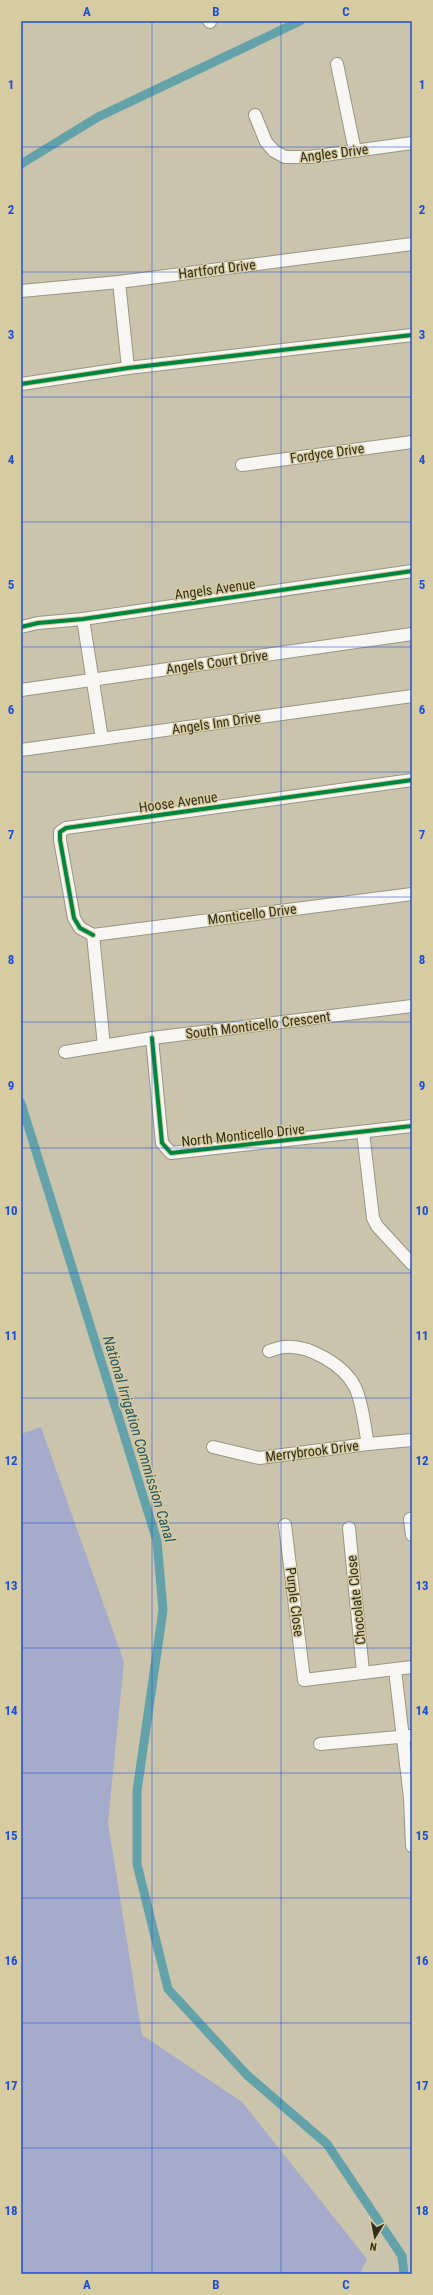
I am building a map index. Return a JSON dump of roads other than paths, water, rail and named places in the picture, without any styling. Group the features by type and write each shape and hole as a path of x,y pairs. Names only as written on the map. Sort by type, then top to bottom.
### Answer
{"street":[{"path":"337,64 355,151"},
{"name":"Angles Drive","path":"255,115 266,142 274,151 285,156 297,158 412,143"},
{"name":"Hartford Drive","path":"21,291 119,282 412,244"},
{"path":"119,282 128,368"},
{"path":"21,384 128,368 412,335"},
{"name":"Fordyce Drive","path":"242,465 412,442"},
{"name":"Angels Avenue","path":"21,627 38,623 83,619 412,571"},
{"path":"83,619 102,739"},
{"name":"Angels Court Drive","path":"21,690 412,634"},
{"name":"Angels Inn Drive","path":"21,750 412,696"},
{"name":"Hoose Avenue","path":"93,935 80,928 74,918 60,840 60,832 66,828 412,780"},
{"name":"Monticello Drive","path":"93,935 412,894"},
{"path":"93,935 104,1046"},
{"name":"South Monticello Crescent","path":"65,1052 152,1038 412,1006"},
{"name":"North Monticello Drive","path":"152,1038 162,1143 171,1153 412,1126"},
{"path":"363,1132 373,1218 377,1226 407,1251 412,1264"},
{"path":"269,1351 284,1347 303,1348 325,1357 338,1367 355,1386 360,1401 368,1444"},
{"name":"Merrybrook Drive","path":"213,1447 259,1458 412,1440"},
{"path":"410,1519 412,1535"},
{"name":"Purple Close","path":"285,1525 304,1680 364,1672"},
{"name":"Chocolate Close","path":"348,1528 364,1672"},
{"path":"364,1672 395,1670 412,1667"},
{"path":"395,1670 408,1736 412,1846"},
{"path":"320,1744 408,1736"}],"waterway":[{"name":"National Irrigation Commission Canal","path":"21,164 98,117 300,21"},
{"name":"National Irrigation Commission Canal","path":"21,1103 157,1541 163,1610 137,1791 137,1864 168,1989 247,2075 327,2144 402,2256 404,2274"}]}
